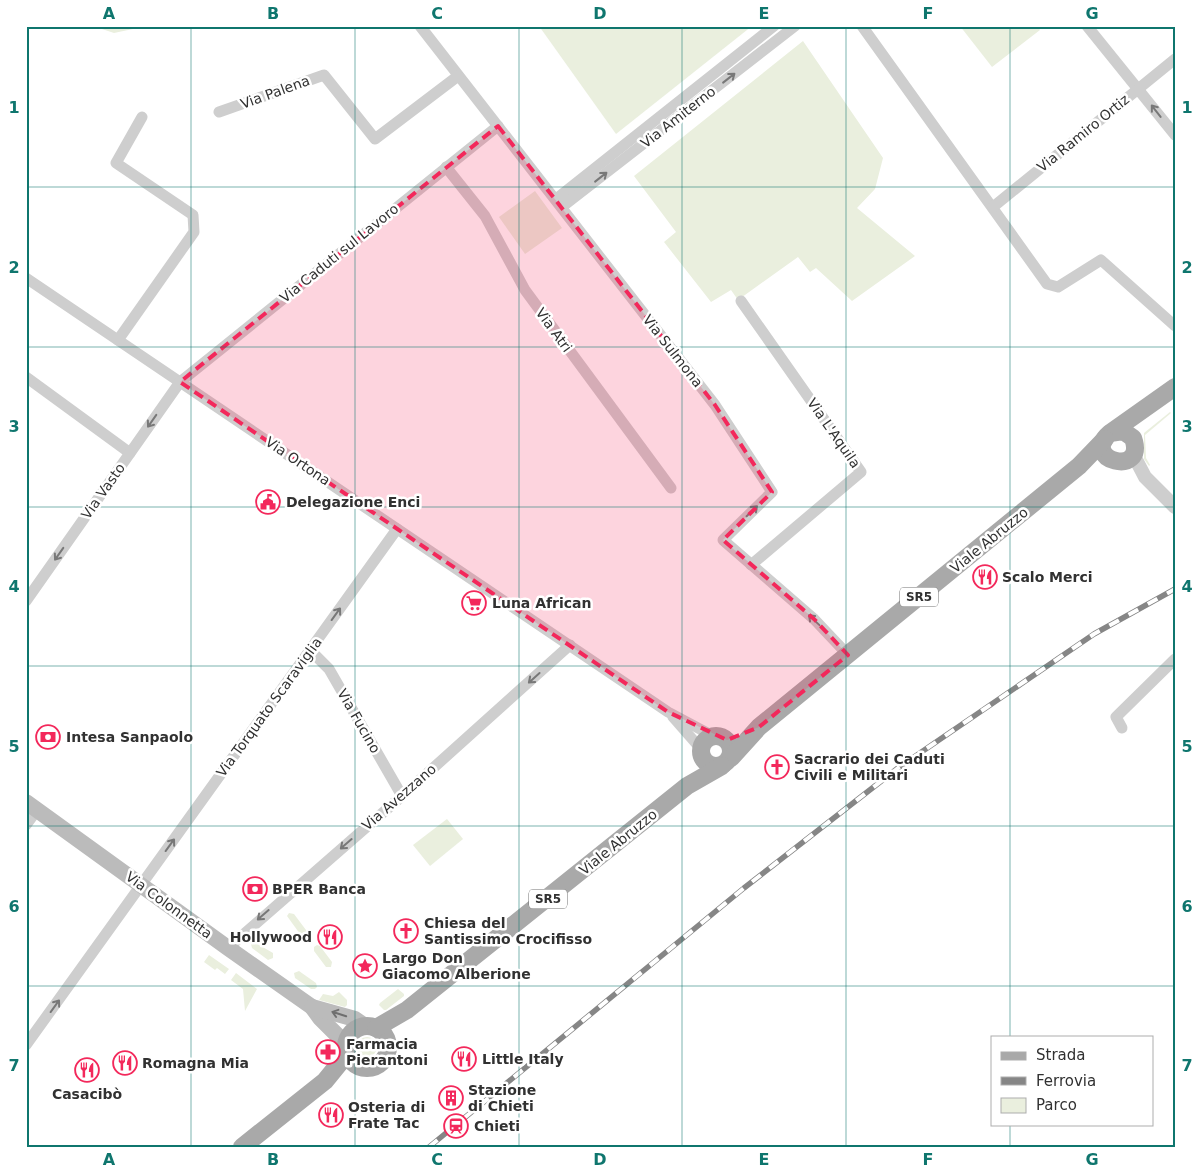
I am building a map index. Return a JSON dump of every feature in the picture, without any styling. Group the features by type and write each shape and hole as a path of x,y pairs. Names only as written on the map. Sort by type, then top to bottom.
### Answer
{"main road":[{"name":"Viale Abruzzo","path":"408,1010 687,786 726,762 759,727 1079,466 1107,436 1175,387"},
{"name":"Viale Abruzzo","path":"1079,466 1124,453 1149,407"},
{"path":"1123,431 1124,453 1103,448 1107,436 1123,431"},
{"name":"Viale Abruzzo","path":"720,738 759,727"},
{"path":"702,754 710,765 726,762 732,749 720,738"},
{"name":"SR5","path":"702,754 705,740 720,738"},
{"name":"Viale Abruzzo","path":"687,786 702,754"},
{"name":"Via Colonnetta","path":"32,806 312,1007"},
{"path":"312,1007 355,1020 370,1027 384,1034 388,1044"},
{"path":"312,1007 353,1058"},
{"name":"SR5","path":"408,1010 388,1044 387,1055 381,1064 372,1068 353,1058 348,1039 355,1030 370,1027 408,1010"},
{"name":"SR5","path":"242,1147 353,1058"}],"street":[{"name":"Via Sulmona","path":"420,26 715,405 772,492 723,540 814,619 848,655"},
{"name":"Via Amiterno","path":"559,203 774,26"},
{"name":"Via Amiterno","path":"559,203 795,26"},
{"path":"862,26 993,207 1046,284 1058,287 1101,260 1175,326"},
{"path":"1087,26 1175,135"},
{"name":"Via Ramiro Ortiz","path":"993,207 1175,59"},
{"name":"Via Palena","path":"220,112 324,74 375,139 458,76"},
{"path":"118,340 194,232 194,215 116,163 142,117"},
{"name":"Via Caduti sul Lavoro","path":"180,382 498,126"},
{"name":"Via Atri","path":"446,167 485,216 525,290 671,488"},
{"name":"Via Ortona","path":"26,278 668,712 720,738"},
{"name":"Via L'Aquila","path":"741,301 862,472 751,565"},
{"path":"26,377 130,453"},
{"name":"Via Vasto","path":"26,601 180,382"},
{"path":"1124,453 1175,507"},
{"name":"Via Torquato Scaraviglia","path":"28,1040 397,528"},
{"name":"Via Avezzano","path":"228,948 402,796 570,645"},
{"name":"Via Fucino","path":"310,650 330,669 402,796"},
{"path":"1122,728 1116,717 1175,659"},
{"name":"Via Ortona","path":"668,712 702,754"},
{"path":"26,825 32,806"}],"highlighted area":[{"path":"498,126 715,405 772,492 723,540 814,619 848,655 759,727 727,740 668,712 180,382"}],"green space":[{"path":"93,26 147,26 114,33"},
{"path":"539,26 752,26 616,134"},
{"path":"960,26 1038,26 1040,30 992,67"},
{"path":"803,41 883,158 875,189 857,208 915,256 852,301 816,268 810,272 798,257 738,300 731,290 711,302 664,242 676,232 634,176"},
{"path":"535,191 562,228 525,254 499,217"},
{"path":"1170,412 1145,435 1146,458 1149,466 1144,459 1144,433"},
{"path":"447,819 463,839 430,866 413,845"},
{"path":"289,913 294,914 306,930 305,935 300,934 287,916"},
{"path":"254,942 273,953 273,958 268,960 252,948 251,944"},
{"path":"320,946 332,962 331,967 326,967 314,951 314,947"},
{"path":"209,955 229,969 225,974 204,962"},
{"path":"299,971 316,983 317,987 315,989 311,989 295,978 294,973"},
{"path":"236,973 257,989 245,1011 243,989 231,980"},
{"path":"398,989 404,996 384,1010 379,1005 380,1003"},
{"path":"339,992 347,1000 345,1007 319,1000 323,994 333,996"},
{"path":"367,1037 374,1040 377,1047 374,1054 367,1057 360,1054 357,1047 360,1040"}],"railway":[{"path":"429,1147 744,888 898,768 1094,634 1175,589"}],"place":[{"name":"Delegazione Enci","path":"268,502"},
{"name":"Scalo Merci","path":"985,577"},
{"name":"Luna African","path":"474,603"},
{"name":"Intesa Sanpaolo","path":"48,737"},
{"name":"Sacrario dei Caduti Civili e Militari","path":"777,767"},
{"name":"BPER Banca","path":"255,889"},
{"name":"Chiesa del Santissimo Crocifisso","path":"406,931"},
{"name":"Hollywood","path":"330,937"},
{"name":"Largo Don Giacomo Alberione","path":"365,966"},
{"name":"Farmacia Pierantoni","path":"328,1052"},
{"name":"Little Italy","path":"464,1059"},
{"name":"Romagna Mia","path":"125,1063"},
{"name":"Casacibò","path":"87,1070"},
{"name":"Stazione di Chieti","path":"451,1098"},
{"name":"Osteria di Frate Tac","path":"331,1115"},
{"name":"Chieti","path":"456,1126"}]}
